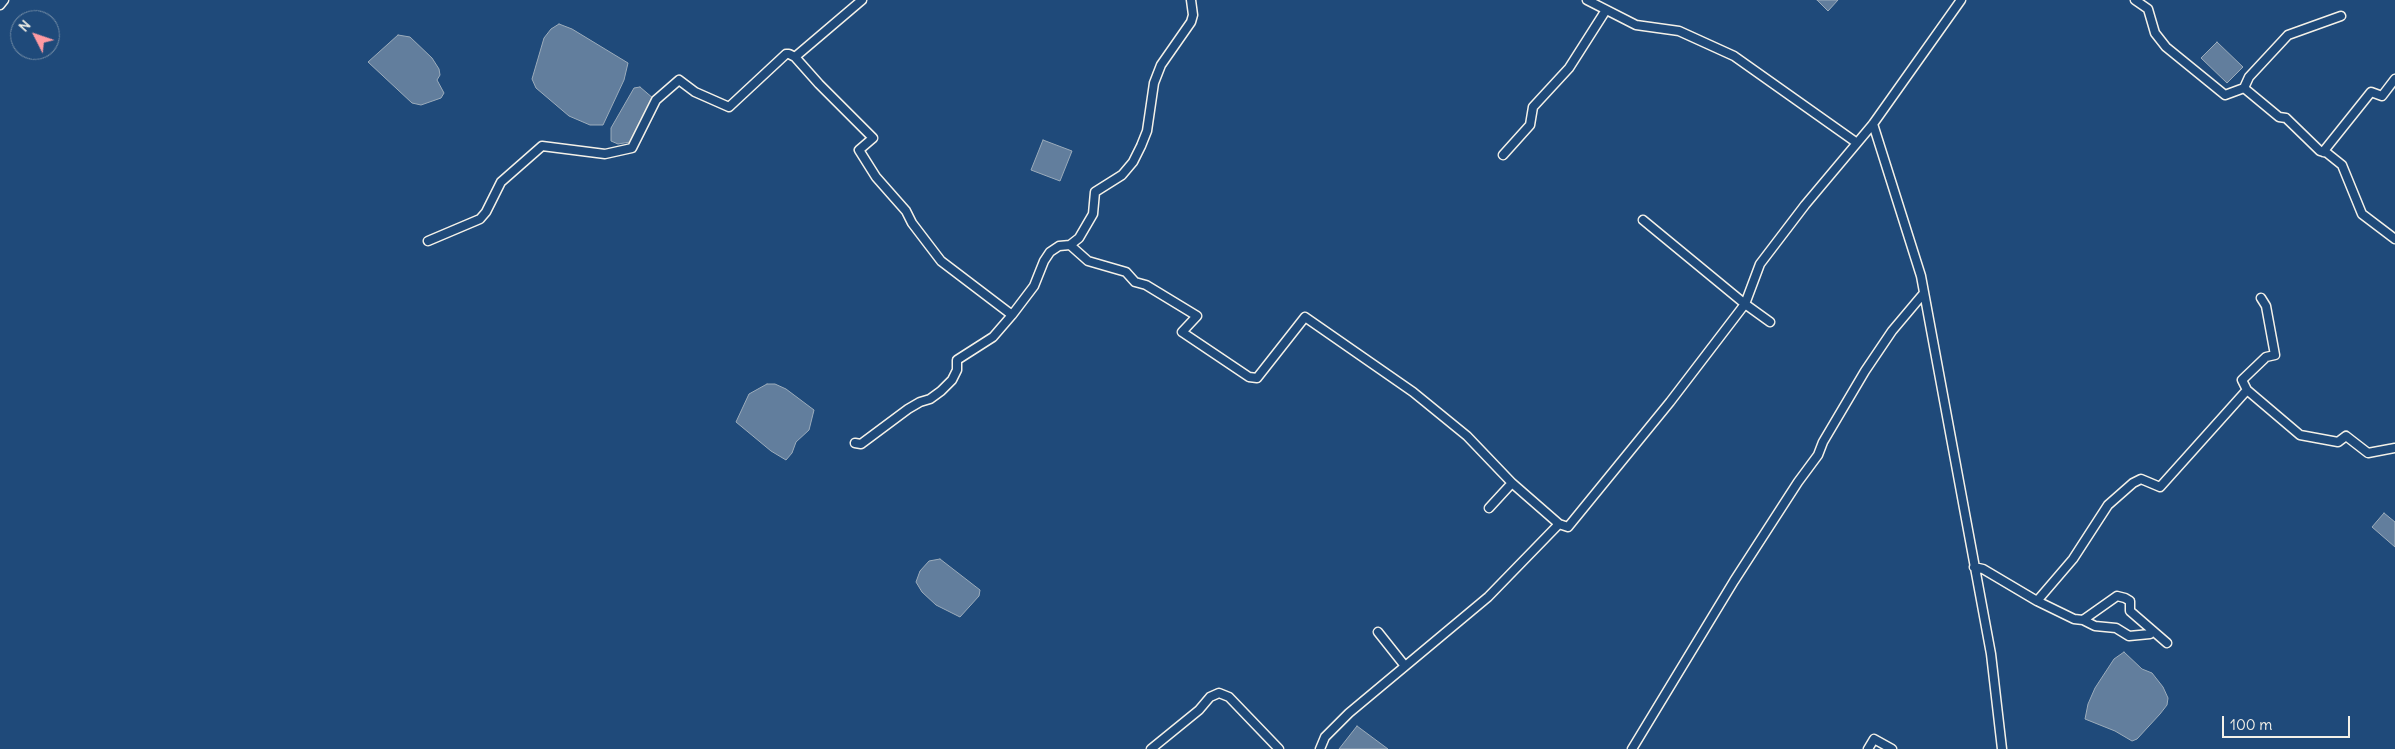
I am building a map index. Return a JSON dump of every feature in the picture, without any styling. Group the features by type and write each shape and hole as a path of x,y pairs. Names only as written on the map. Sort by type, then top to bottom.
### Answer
{"street":[{"path":"0,5 4,0"},
{"path":"796,57 862,0"},
{"path":"855,443 861,444 908,409 930,399 941,391 952,380 957,360 993,337 1012,315 1034,286 1044,261 1050,252 1059,246 1070,245 1079,238 1093,214 1095,192 1122,175 1133,162 1141,146 1147,131 1154,83 1161,65 1191,22 1193,15 1192,0"},
{"path":"1587,0 1636,25 1679,31 1734,56 1857,143"},
{"path":"1070,245 1088,261 1126,272 1135,282 1146,285 1196,316 1182,332 1249,377 1257,378 1305,317 1413,392 1467,436 1512,483 1559,524 1568,527 1670,402 1745,304 1760,264 1805,205 1873,124 1961,0"},
{"path":"2135,0 2148,9 2155,33 2166,47 2225,95 2244,88 2249,77 2288,35 2341,16"},
{"path":"1503,155 1530,125 1533,108 1569,68 1606,10"},
{"path":"428,241 480,219 486,212 501,182 542,146 605,154 632,148 656,100 679,80 695,92 729,107 786,54 796,57 873,138 859,150 876,177 906,210 912,223 941,261 1012,315"},
{"path":"2323,152 2371,92 2382,96 2395,79"},
{"path":"2244,88 2279,117 2286,118 2320,151 2342,165 2362,214 2395,239"},
{"path":"1873,124 1921,276 1991,654 2002,749"},
{"path":"1642,220 1745,304 1770,322"},
{"path":"1632,749 1734,581 1798,482 1818,455 1823,442 1865,371 1892,331 1924,293"},
{"path":"2261,298 2266,306 2275,355 2266,357 2242,380 2246,390 2300,435 2338,442 2346,436 2368,453 2395,448"},
{"path":"2037,601 2073,559 2108,505 2133,483 2142,479 2160,487 2246,390"},
{"path":"1490,508 1512,483"},
{"path":"1320,749 1325,737 1349,713 1488,597 1559,524"},
{"path":"1974,567 1983,569 2037,601 2074,619 2084,620 2095,626 2116,628 2129,636 2150,634 2152,631"},
{"path":"2084,620 2117,596 2125,598 2130,601 2130,611 2167,643"},
{"path":"1378,632 1405,666"},
{"path":"1151,749 1199,710 1210,698 1219,693 1229,697 1280,749"},
{"path":"1868,749 1874,739 1892,749"}],"water":[{"path":"1817,0 1838,0 1828,11"},
{"path":"559,24 572,29 628,63 624,80 603,125 590,125 569,116 536,88 532,79 544,38 551,29"},
{"path":"398,35 410,37 432,58 439,69 440,75 437,80 444,93 441,98 421,105 412,103 368,62"},
{"path":"2217,42 2243,67 2227,83 2201,58"},
{"path":"640,87 654,99 630,142 618,144 611,141 611,128 634,88"},
{"path":"1043,140 1072,151 1060,181 1031,170"},
{"path":"767,384 775,384 786,389 814,410 809,430 796,442 792,453 786,460 771,451 736,422 749,394"},
{"path":"2384,513 2395,522 2395,547 2372,527"},
{"path":"940,559 980,590 979,596 960,617 936,605 922,592 916,582 920,571 929,561"},
{"path":"2124,652 2142,669 2152,673 2163,687 2168,698 2167,705 2160,714 2137,739 2132,741 2115,731 2085,719 2088,704 2095,688 2114,659"},
{"path":"1357,726 1388,749 1339,749"}]}
